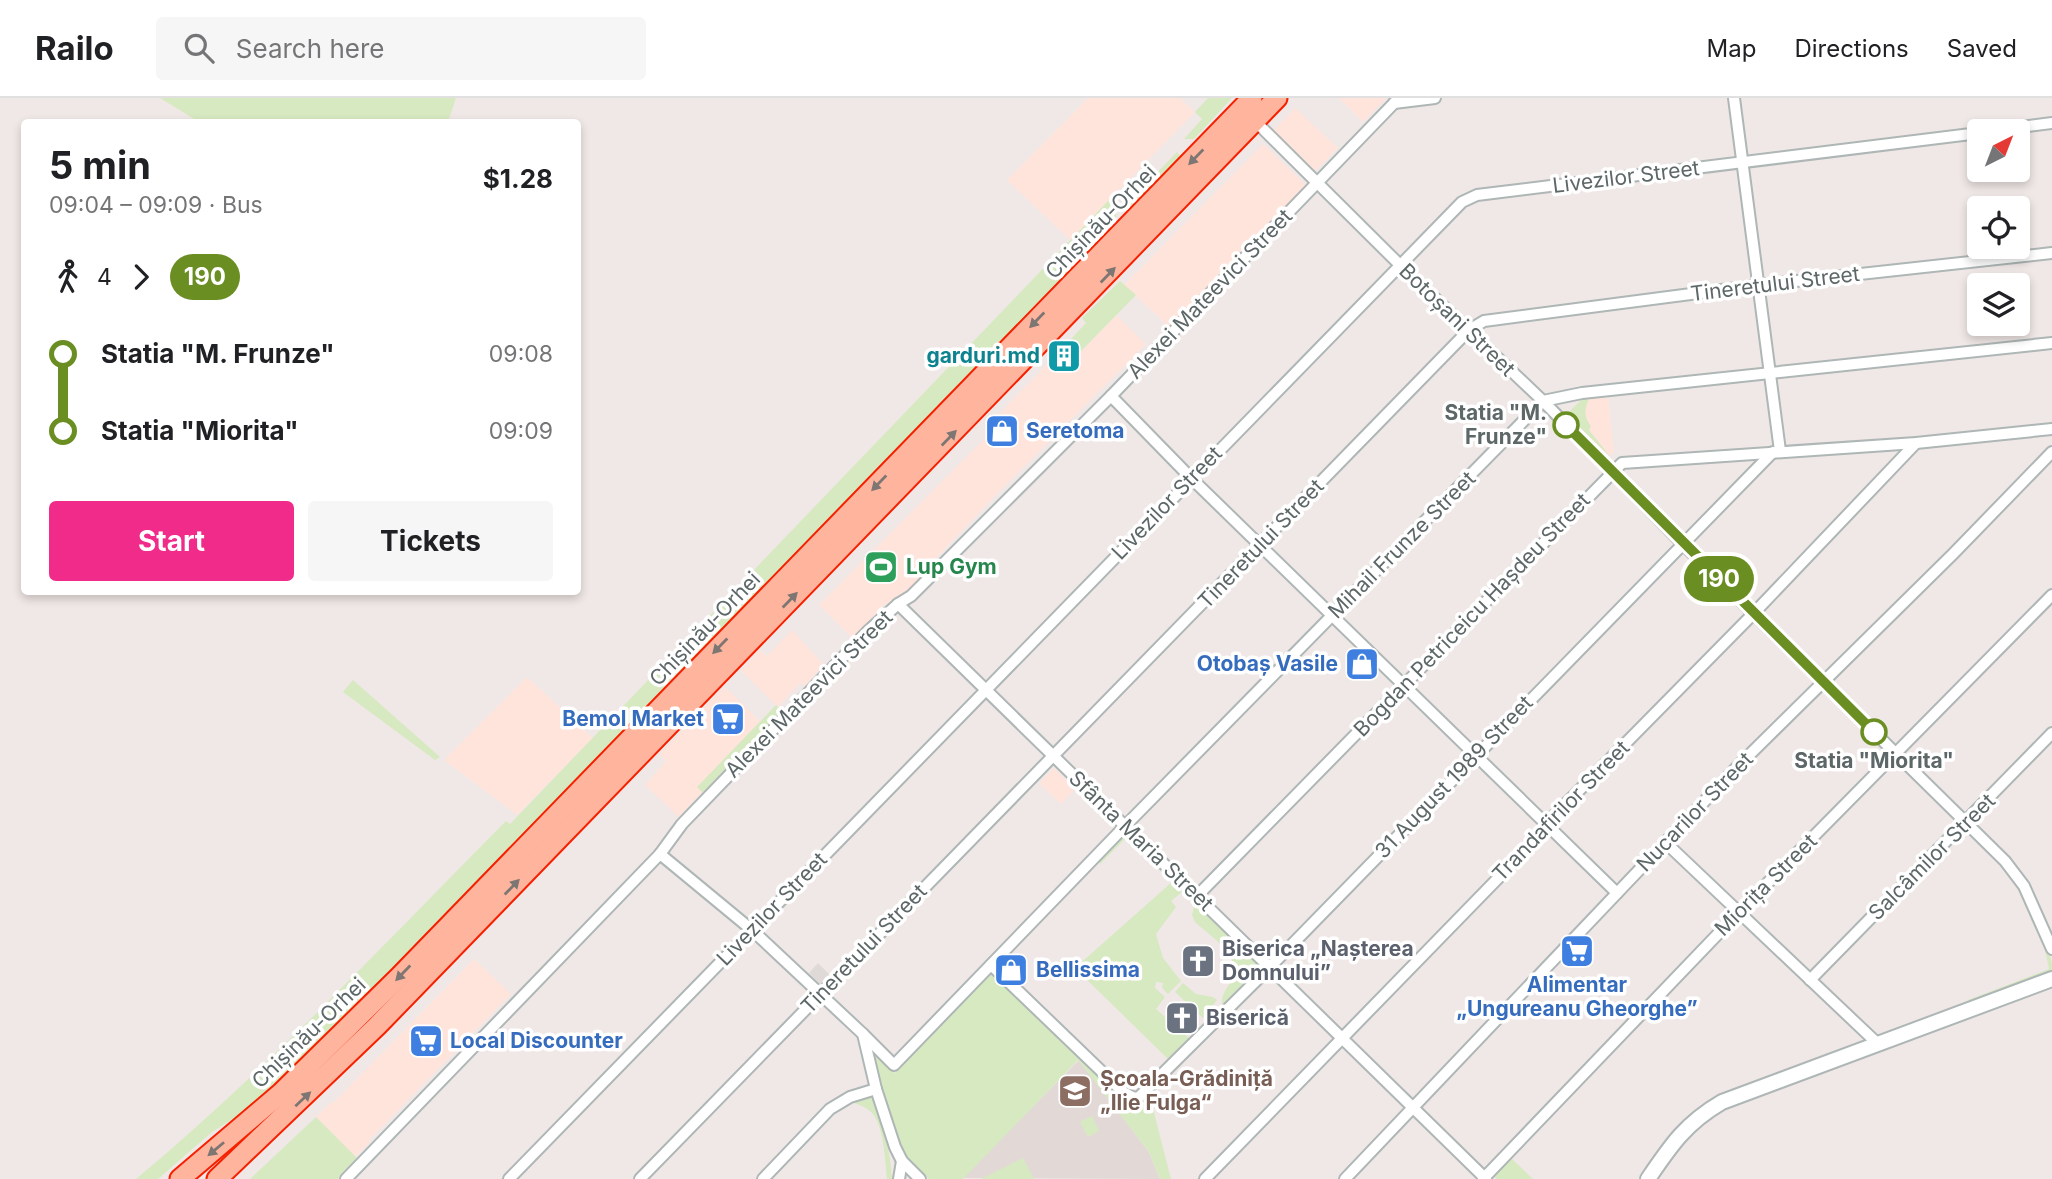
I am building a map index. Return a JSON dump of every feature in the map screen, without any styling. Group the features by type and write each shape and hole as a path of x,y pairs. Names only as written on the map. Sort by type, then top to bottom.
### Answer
{"highway":[{"name":"Chișinău-Orhei","path":"180,1179 281,1093 398,978 1252,98"},
{"name":"Chișinău-Orhei","path":"217,1179 377,1026 1277,98"}],"street":[{"path":"1397,101 1435,98"},
{"path":"1734,98 1772,374 1776,452"},
{"name":"Alexei Mateevici Street","path":"346,1179 660,854 682,824 867,632 911,596 1111,396 1397,101"},
{"name":"Botoșani Street","path":"1256,122 1400,265 1543,401 1683,544 1967,822 2018,875 2052,949"},
{"path":"2030,126 2052,123"},
{"name":"Livezilor Street","path":"509,1179 1191,478 1470,197 1967,134"},
{"name":"Tineretului Street","path":"640,1179 1469,330 1484,321 1760,285 2052,253"},
{"path":"1543,401 1582,393 2052,343"},
{"path":"1111,396 1191,478 1617,893"},
{"name":"Mihail Frunze Street","path":"863,1034 894,1065 1543,401"},
{"name":"Bogdan Petriceicu Hașdeu Street","path":"1197,896 1622,463 1916,443 2052,429"},
{"name":"Trandafirilor Street","path":"1205,1179 1916,443"},
{"name":"31 August 1989 Street","path":"991,965 1123,1092 1134,1098 1144,1094 1776,452"},
{"name":"Nucarilor Street","path":"1345,1179 1738,766 2052,452"},
{"name":"Miorița Street","path":"1485,1178 1739,912 2052,595"},
{"name":"Sfânta Maria Street","path":"898,604 1485,1178"},
{"name":"Salcâmilor Street","path":"1810,980 2052,733"},
{"path":"1666,843 1878,1044"},
{"path":"660,854 752,930 863,1034 876,1090 902,1161 920,1179"},
{"path":"1648,1179 1686,1128 1699,1115 1722,1102 2052,979"},
{"path":"763,1179 830,1109 850,1097 876,1090"},
{"path":"899,1179 902,1161"}],"shaded area":[{"path":"1088,98 1180,98 1195,112 1070,240 1007,180"},
{"path":"1339,98 1386,98 1363,122"},
{"path":"1295,108 1338,148 1315,171 1273,131"},
{"path":"1263,144 1306,185 1169,327 1124,285"},
{"path":"1116,315 1146,344 997,494 901,597 888,605 886,603 852,638 819,605 1000,423 995,418 1070,340 1082,351"},
{"path":"1608,396 1614,453 1607,455 1567,415 1583,398"},
{"path":"792,630 824,665 804,686 800,683 778,707 741,671 760,650 767,656"},
{"path":"527,677 593,738 517,815 444,760"},
{"path":"725,687 760,721 698,787 702,792 679,817 645,785 666,761 660,754"},
{"path":"1054,768 1075,789 1061,804 1039,783"},
{"path":"474,959 511,994 355,1157 316,1117 333,1103"},
{"path":"818,963 829,974 820,984 809,973"},
{"name":"Școala-Grădiniță „Ilie Fulga“","path":"1079,1060 1149,1152 1160,1179 962,1178"}],"green space":[{"path":"160,98 456,98 449,119 194,119"},
{"path":"1208,98 1232,98 1194,139 1184,139 1202,119 1195,112"},
{"path":"1177,152 1181,157 1133,208 1128,208 1127,204"},
{"path":"1108,201 1116,211 1114,222 1017,326 345,1021 252,1107 212,1132 158,1179 136,1179 279,1050 506,821 510,824"},
{"path":"1120,281 1136,295 1081,351 1070,340 1086,323 1082,318"},
{"path":"1583,398 1589,398 1586,412 1591,426 1589,430 1609,455 1566,415"},
{"path":"353,680 440,757 435,760 343,692"},
{"path":"776,705 779,708 776,712 780,715 704,794 697,787"},
{"path":"1122,836 1130,837 1189,894 1189,898 1183,891 1171,901 1176,907 1156,934 1163,958 1181,981 1168,994 1162,988 1163,983 1156,982 1155,988 1165,997 1156,1009 1189,1038 1168,1059 1075,968 1172,882 1126,838 1100,864 1098,860"},
{"path":"2014,881 2050,957 2050,975 1971,1004 1968,1000 2049,969 2045,950"},
{"path":"1195,903 1262,966 1208,1022 1206,1021 1222,1004 1234,970 1229,954 1195,922 1192,915"},
{"path":"993,972 1125,1104 1140,1108 1150,1097 1171,1179 1160,1179 1149,1152 1078,1060 963,1179 929,1179 906,1157 897,1138 869,1045 895,1073"},
{"path":"1183,983 1196,994 1217,1000 1203,1018 1175,992"},
{"path":"865,1096 874,1099 888,1149 892,1179 887,1179 879,1125 871,1112 850,1101"},
{"path":"1092,1116 1099,1131 1088,1137 1080,1122"},
{"path":"316,1117 358,1159 338,1179 250,1179"},
{"path":"1023,1158 1034,1179 981,1179"},
{"path":"1511,1158 1533,1179 1497,1179 1494,1176"}],"bus line":[{"name":"190","path":"1566,425 1874,732"}],"place":[{"name":"garduri.md","path":"1064,356"},
{"name":"Statia \"M. Frunze\"","path":"1566,425"},
{"name":"Seretoma","path":"1002,431"},
{"name":"Lup Gym","path":"881,567"},
{"name":"Otobaș Vasile","path":"1362,664"},
{"name":"Bemol Market","path":"728,719"},
{"name":"Statia \"Miorita\"","path":"1874,732"},
{"name":"Alimentar „Ungureanu Gheorghe”","path":"1577,951"},
{"name":"Biserica „Nașterea Domnului”","path":"1198,961"},
{"name":"Bellissima","path":"1011,970"},
{"name":"Biserică","path":"1182,1018"},
{"name":"Local Discounter","path":"426,1041"},
{"name":"Școala-Grădiniță „Ilie Fulga“","path":"1075,1091"}]}
